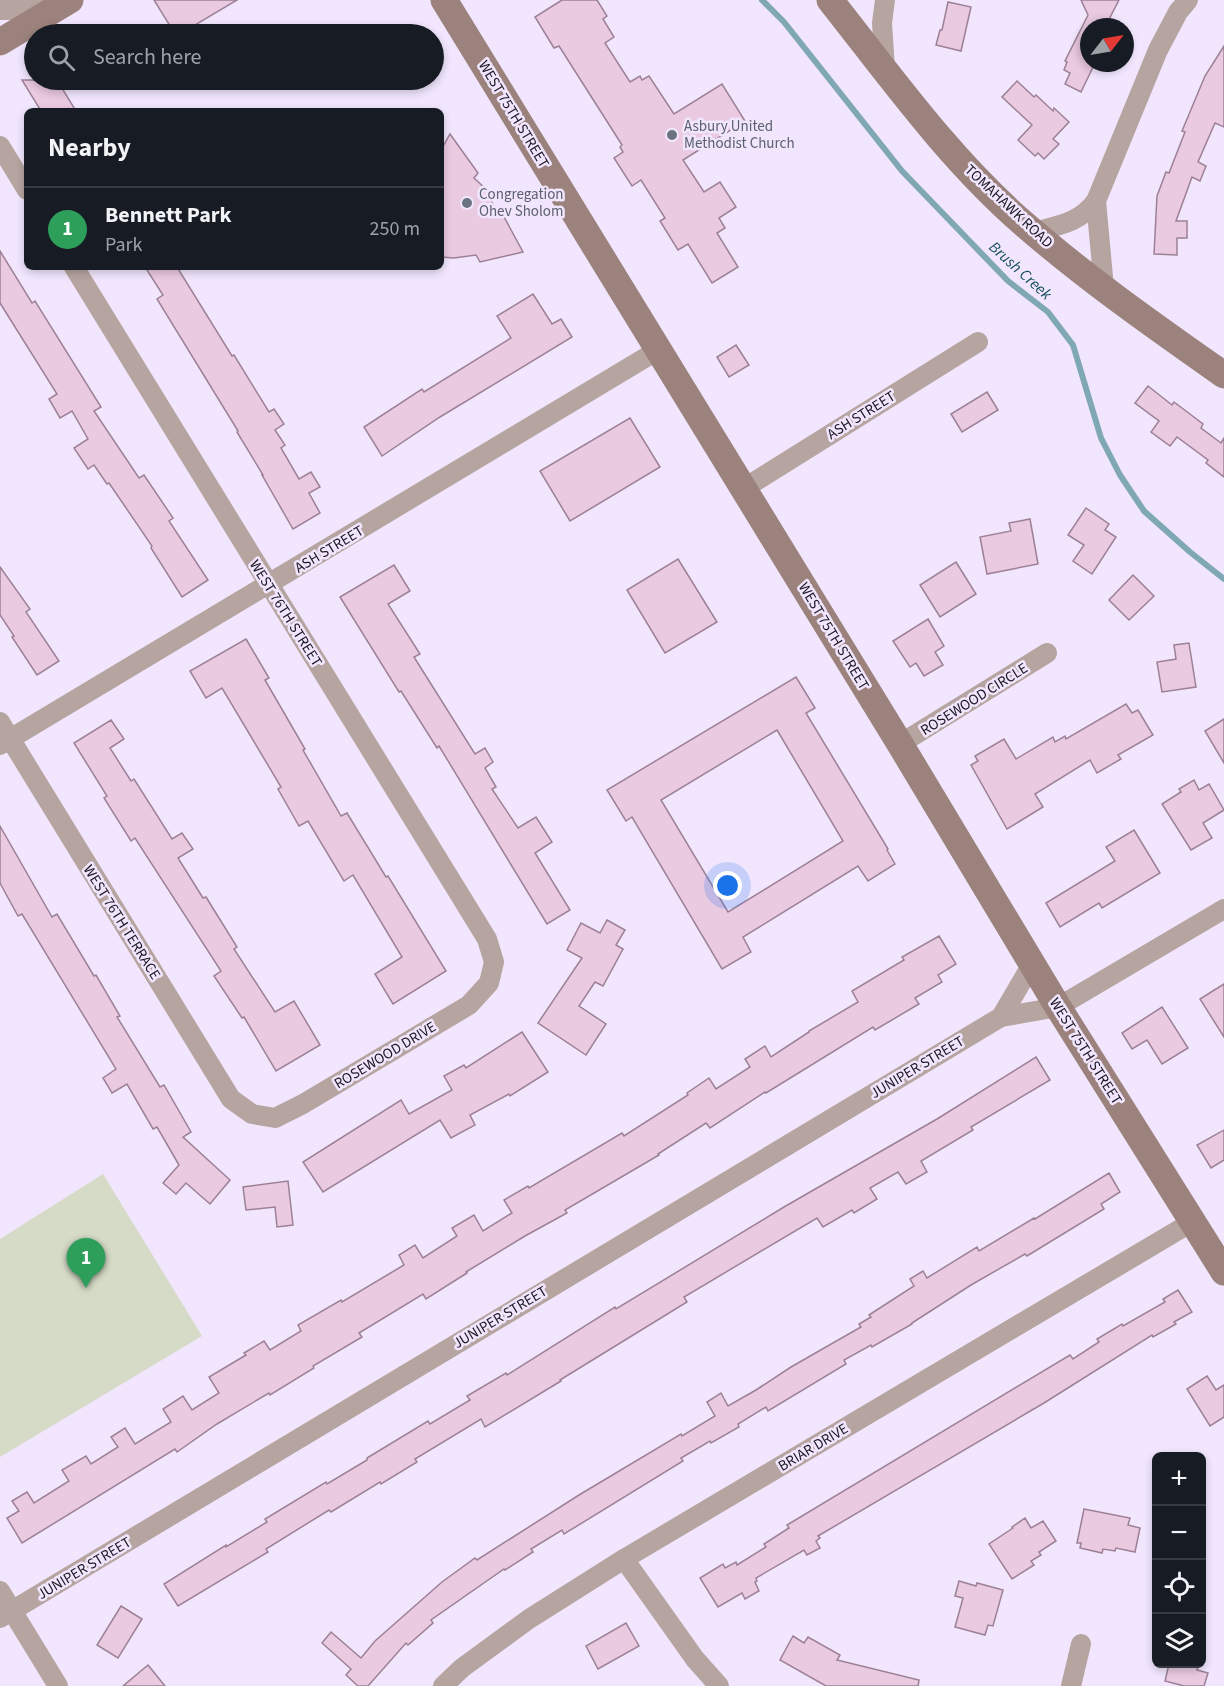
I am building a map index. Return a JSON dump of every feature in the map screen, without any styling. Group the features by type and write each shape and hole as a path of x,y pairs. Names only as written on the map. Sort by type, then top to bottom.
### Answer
{"main road":[{"path":"30,24 70,0"},
{"name":"WEST 75TH STREET","path":"444,0 900,744 1032,964 1192,1222 1220,1255"},
{"name":"TOMAHAWK ROAD","path":"830,0 940,138 986,187 1034,232 1104,288 1224,375"},
{"path":"0,42 24,28"}],"street":[{"path":"0,10 11,10 57,0"},
{"path":"885,0 882,23 885,69"},
{"path":"1034,232 1076,220 1088,212 1096,201 1158,50 1178,12 1188,0"},
{"path":"0,146 24,185"},
{"path":"1096,201 1104,288"},
{"name":"WEST 76TH STREET","path":"76,270 487,939 494,962"},
{"name":"ASH STREET","path":"743,489 978,342"},
{"name":"ASH STREET","path":"3,736 269,585 658,350"},
{"name":"ROSEWOOD CIRCLE","path":"900,744 1047,653"},
{"name":"WEST 76TH TERRACE","path":"3,736 231,1099 252,1114"},
{"name":"JUNIPER STREET","path":"6,1614 1001,1017 1058,1006 1224,909"},
{"name":"ROSEWOOD DRIVE","path":"252,1114 274,1118 303,1104 469,1005 489,983 494,962"},
{"name":"JUNIPER STREET","path":"1001,1017 1032,964"},
{"name":"BRIAR DRIVE","path":"443,1686 462,1668 529,1619 624,1559 1192,1222"},
{"path":"624,1559 695,1659 719,1686"},
{"path":"0,1591 6,1614 57,1686"},
{"path":"1071,1686 1081,1644"}],"green space":[{"path":"103,1174 202,1336 0,1457 0,1239"}],"building":[{"path":"154,0 237,0 197,24 169,24"},
{"name":"Asbury United Methodist Church","path":"562,0 597,0 607,16 603,19 614,37 605,43 630,82 640,76 642,80 649,76 674,114 722,84 745,121 683,160 704,192 720,182 736,207 719,218 725,228 717,233 738,267 712,283 688,244 678,250 660,221 665,218 641,180 632,186 614,158 623,152 620,147 622,145 559,46 554,48 535,17"},
{"path":"1081,0 1119,0 1110,18 1086,18 1088,15"},
{"path":"948,2 971,7 961,51 936,45"},
{"path":"1080,31 1080,72 1091,72 1081,92 1065,84 1070,73 1064,70 1067,62 1065,61"},
{"path":"1224,46 1224,127 1215,123 1198,162 1206,166 1200,181 1192,177 1176,221 1187,221 1187,238 1177,238 1177,255 1154,254 1157,196 1166,172 1169,173 1185,132 1182,131 1205,76"},
{"path":"1017,81 1034,97 1036,95 1069,122 1053,139 1059,144 1044,159 1038,153 1035,156 1018,140 1032,125 1002,97"},
{"path":"28,90 63,90 74,108 39,108"},
{"name":"Congregation Ohev Sholom","path":"450,134 478,173 474,178 488,191 497,215 503,215 523,252 480,262 476,255 444,257 444,145"},
{"path":"0,251 32,303 35,301 101,407 94,411 139,478 144,475 173,518 169,521 208,580 182,597 151,548 152,546 109,483 107,484 94,465 88,469 74,448 88,439 72,411 60,418 49,399 57,394 0,303"},
{"path":"147,270 179,270 269,412 274,409 284,424 275,430 285,445 281,448 299,479 311,472 320,487 309,493 320,513 293,529 238,431 157,299 163,295"},
{"path":"533,294 552,324 561,319 572,337 440,417 382,456 364,427 422,389 424,392 511,338 497,316"},
{"path":"736,345 749,365 729,377 717,357"},
{"path":"1148,386 1172,405 1174,402 1203,424 1201,428 1221,443 1224,438 1224,477 1206,463 1208,460 1177,437 1170,446 1151,432 1159,421 1135,403"},
{"path":"987,392 998,410 962,432 951,414"},
{"path":"630,418 660,467 570,521 540,471"},
{"path":"1086,508 1109,524 1105,530 1116,537 1092,574 1073,561 1084,545 1068,535"},
{"path":"1030,519 1038,564 987,574 980,537 1011,531 1009,523"},
{"path":"678,559 717,622 665,653 627,590"},
{"path":"956,562 976,594 940,617 920,585"},
{"path":"394,565 410,591 388,604 420,654 414,657 475,754 485,748 493,762 485,768 496,787 492,789 518,828 536,817 552,842 535,853 570,910 547,924 439,746 437,748 401,691 399,692 340,597"},
{"path":"0,567 30,609 26,612 59,661 37,675 0,615"},
{"path":"1133,575 1154,596 1129,620 1109,600"},
{"path":"928,619 944,646 935,652 943,665 924,676 916,663 910,667 893,641"},
{"path":"246,639 269,678 265,680 341,816 347,813 446,971 393,1004 375,974 402,957 353,875 344,881 308,821 299,826 278,789 281,787 222,688 206,698 190,671"},
{"path":"1189,643 1196,687 1162,692 1157,662 1176,659 1174,645"},
{"path":"796,677 815,708 806,713 895,864 868,881 858,866 743,937 751,952 722,969 632,817 626,821 607,790","holes":["777,730 843,841 728,912 661,800"]},
{"path":"1126,704 1132,713 1138,710 1153,735 1118,755 1121,759 1097,773 1090,760 1035,794 1043,807 1007,829 971,765 978,761 975,756 1004,739 1016,759 1053,737 1055,742 1065,736 1066,739"},
{"path":"1224,719 1224,763 1205,731"},
{"path":"111,720 124,739 110,748 131,781 134,779 172,839 182,833 193,849 178,858 237,947 234,949 275,1012 294,1001 320,1045 276,1071 244,1017 242,1018 214,976 221,971 135,838 131,841 104,798 107,796 74,743"},
{"path":"1194,780 1199,790 1209,784 1224,810 1203,823 1212,838 1191,850 1162,804"},
{"path":"0,826 52,917 57,914 94,976 96,975 120,1016 117,1017 160,1087 164,1085 191,1132 183,1137 230,1180 210,1204 186,1183 176,1194 163,1183 179,1165 157,1127 153,1129 127,1084 112,1093 103,1078 116,1069 22,914 18,916 0,883"},
{"path":"1134,830 1160,873 1102,908 1099,903 1060,927 1046,903 1115,861 1106,847"},
{"path":"607,920 625,930 616,945 623,949 603,986 595,982 579,1006 606,1024 586,1055 538,1023 582,958 567,950 581,923 600,933"},
{"path":"939,936 956,964 938,975 942,982 915,998 919,1004 875,1030 873,1027 710,1128 706,1123 659,1155 565,1210 567,1213 525,1236 426,1299 423,1294 359,1333 362,1337 313,1366 314,1368 217,1424 177,1452 175,1449 22,1543 7,1518 19,1511 12,1501 27,1492 34,1503 69,1481 62,1470 86,1456 91,1464 118,1447 111,1437 125,1428 135,1444 171,1422 163,1409 183,1396 192,1410 219,1393 209,1377 246,1355 244,1353 264,1341 270,1350 301,1331 298,1325 404,1265 399,1255 415,1245 423,1258 457,1236 452,1228 474,1215 483,1231 512,1213 504,1200 528,1186 529,1188 622,1133 624,1136 688,1095 687,1093 709,1078 716,1089 750,1067 745,1059 765,1046 771,1057 858,1002 852,991 904,960 902,957"},
{"path":"1224,984 1224,1037 1200,999"},
{"path":"1162,1007 1188,1048 1162,1064 1147,1040 1132,1049 1122,1033"},
{"path":"522,1032 548,1072 510,1096 509,1094 470,1115 475,1125 451,1138 440,1120 323,1192 303,1162 401,1100 409,1114 452,1090 444,1076 464,1065 466,1068"},
{"path":"1036,1057 1050,1080 971,1127 973,1130 921,1161 927,1172 906,1184 898,1172 870,1188 877,1199 854,1213 852,1210 823,1227 817,1218 684,1297 687,1302 561,1381 485,1427 481,1419 415,1459 417,1462 331,1512 329,1510 266,1549 268,1552 178,1606 164,1584 267,1522 265,1519 326,1482 327,1484 428,1421 430,1424 470,1400 467,1396 506,1373 507,1375 615,1307 616,1309 784,1207 937,1119"},
{"path":"1224,1130 1224,1160 1211,1168 1197,1145"},
{"path":"1109,1173 1120,1192 1101,1204 1104,1209 1027,1256 1025,1254 971,1285 912,1324 844,1360 846,1364 768,1411 766,1407 738,1424 739,1427 681,1458 683,1461 564,1534 562,1530 531,1549 533,1552 504,1569 431,1620 433,1623 408,1645 406,1643 368,1686 358,1686 346,1675 351,1669 322,1643 331,1632 361,1658 375,1641 442,1582 475,1558 477,1560 579,1495 715,1416 707,1402 721,1393 728,1406 861,1327 859,1324 871,1317 869,1315 914,1286 910,1279 923,1271 927,1278 977,1247 979,1251"},
{"path":"288,1181 293,1225 277,1227 275,1207 246,1210 243,1187"},
{"path":"1178,1290 1192,1312 1174,1322 1176,1324 1153,1337 1152,1335 1044,1403 818,1536 820,1538 816,1541 820,1548 807,1555 804,1550 756,1578 755,1582 759,1591 745,1599 742,1593 718,1607 700,1578 723,1564 725,1568 736,1562 737,1565 766,1547 764,1544 789,1528 787,1525 1070,1355 1073,1359 1099,1342 1097,1339 1165,1302 1163,1299"},
{"path":"1207,1376 1216,1390 1224,1385 1224,1417 1210,1426 1187,1389"},
{"path":"1084,1509 1130,1518 1128,1525 1140,1528 1135,1552 1116,1548 1115,1551 1103,1549 1102,1553 1080,1548 1081,1543 1077,1543"},
{"path":"1025,1518 1031,1528 1043,1521 1056,1541 1039,1552 1041,1555 1031,1561 1034,1565 1012,1579 989,1544"},
{"path":"959,1581 1003,1590 993,1626 988,1625 985,1635 955,1627 963,1598 955,1596"},
{"path":"121,1606 142,1619 118,1658 97,1645"},
{"path":"626,1623 639,1646 598,1669 586,1646"},
{"path":"793,1636 804,1643 808,1637 840,1655 837,1660 919,1680 918,1686 826,1686 780,1660"},
{"path":"148,1665 165,1686 123,1686"},
{"path":"1168,1668 1198,1668 1197,1670 1208,1673 1204,1686 1184,1686 1165,1681"}],"waterway":[{"name":"Brush Creek","path":"762,0 784,22 902,171 1008,281 1048,312 1073,345 1101,438 1120,475 1144,511 1224,579"}],"place":[{"name":"Asbury United Methodist Church","path":"672,135"},
{"name":"Congregation Ohev Sholom","path":"467,203"},
{"name":"Bennett Park","path":"86,1288"}]}
